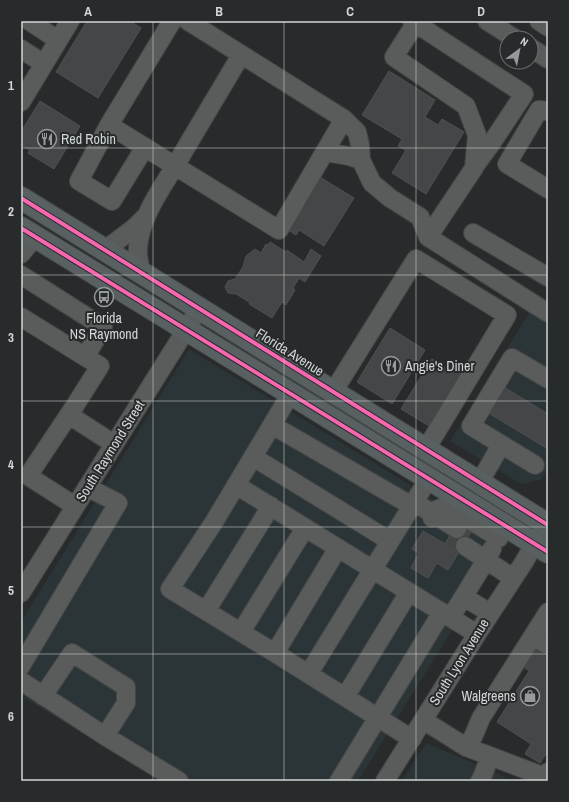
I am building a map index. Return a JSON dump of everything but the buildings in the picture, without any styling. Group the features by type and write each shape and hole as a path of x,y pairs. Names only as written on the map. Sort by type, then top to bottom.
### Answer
{"main road":[{"name":"Florida Avenue","path":"21,198 426,450 547,523"},
{"path":"28,232 429,478 496,544 541,547"}],"street":[{"path":"29,21 58,40"},
{"path":"21,102 70,21"},
{"path":"145,147 112,201 79,181 109,125 172,21"},
{"path":"188,21 344,119 357,132 361,160 372,183 390,198 420,217 428,237 548,313"},
{"path":"487,21 501,30"},
{"path":"539,21 548,27"},
{"path":"428,237 524,94 414,22 394,57 466,106 477,135 474,168"},
{"path":"21,49 44,64"},
{"path":"539,53 548,59"},
{"path":"141,273 138,249 140,232 147,215 241,55"},
{"path":"548,111 539,110 507,164 548,189"},
{"path":"109,125 279,230 344,119"},
{"path":"325,152 349,156 361,160"},
{"path":"105,250 134,228 147,215"},
{"path":"21,254 28,232"},
{"path":"473,233 548,277"},
{"path":"333,392 416,259 507,315 426,450"},
{"path":"21,275 103,327 85,357"},
{"name":"South Raymond Street","path":"21,593 199,309"},
{"path":"21,317 100,366 69,415 114,444"},
{"path":"535,465 471,426 512,358 548,379"},
{"path":"291,393 214,522 170,589 412,739"},
{"path":"74,407 25,474 75,506"},
{"path":"272,425 412,506 422,507 431,512 461,537 496,544"},
{"path":"479,482 501,445"},
{"path":"253,457 390,541"},
{"path":"309,674 429,478"},
{"path":"236,485 477,634"},
{"path":"21,666 118,503 88,487"},
{"path":"206,611 271,506"},
{"path":"431,512 443,507 454,510 496,544 513,578"},
{"name":"South Lyon Avenue","path":"385,781 412,739 422,720 513,578 541,547 547,523"},
{"path":"241,632 306,528"},
{"path":"339,781 446,614 464,597 496,544"},
{"path":"275,653 338,548"},
{"path":"345,697 409,592"},
{"path":"464,597 490,613"},
{"path":"466,747 473,737 481,718 541,640 548,612"},
{"path":"43,696 72,653 126,687 126,703 105,736"},
{"path":"21,681 105,736 179,781"},
{"path":"422,720 466,747 546,775"},
{"path":"480,781 490,756"}],"shaded area":[{"path":"529,313 548,325 548,468 541,480 521,484 450,441"},
{"path":"189,349 506,544 358,781 160,781 21,696 21,622"},
{"path":"426,743 499,774 511,781 402,781"}],"tunnel":[{"path":"451,537 465,546"}],"cycle path":[{"path":"21,198 548,525"},
{"path":"21,228 548,552"}],"place":[{"name":"Red Robin","path":"47,139"},
{"name":"Florida NS Raymond","path":"104,297"},
{"name":"Angie's Diner","path":"391,366"},
{"name":"Walgreens","path":"530,696"}]}
